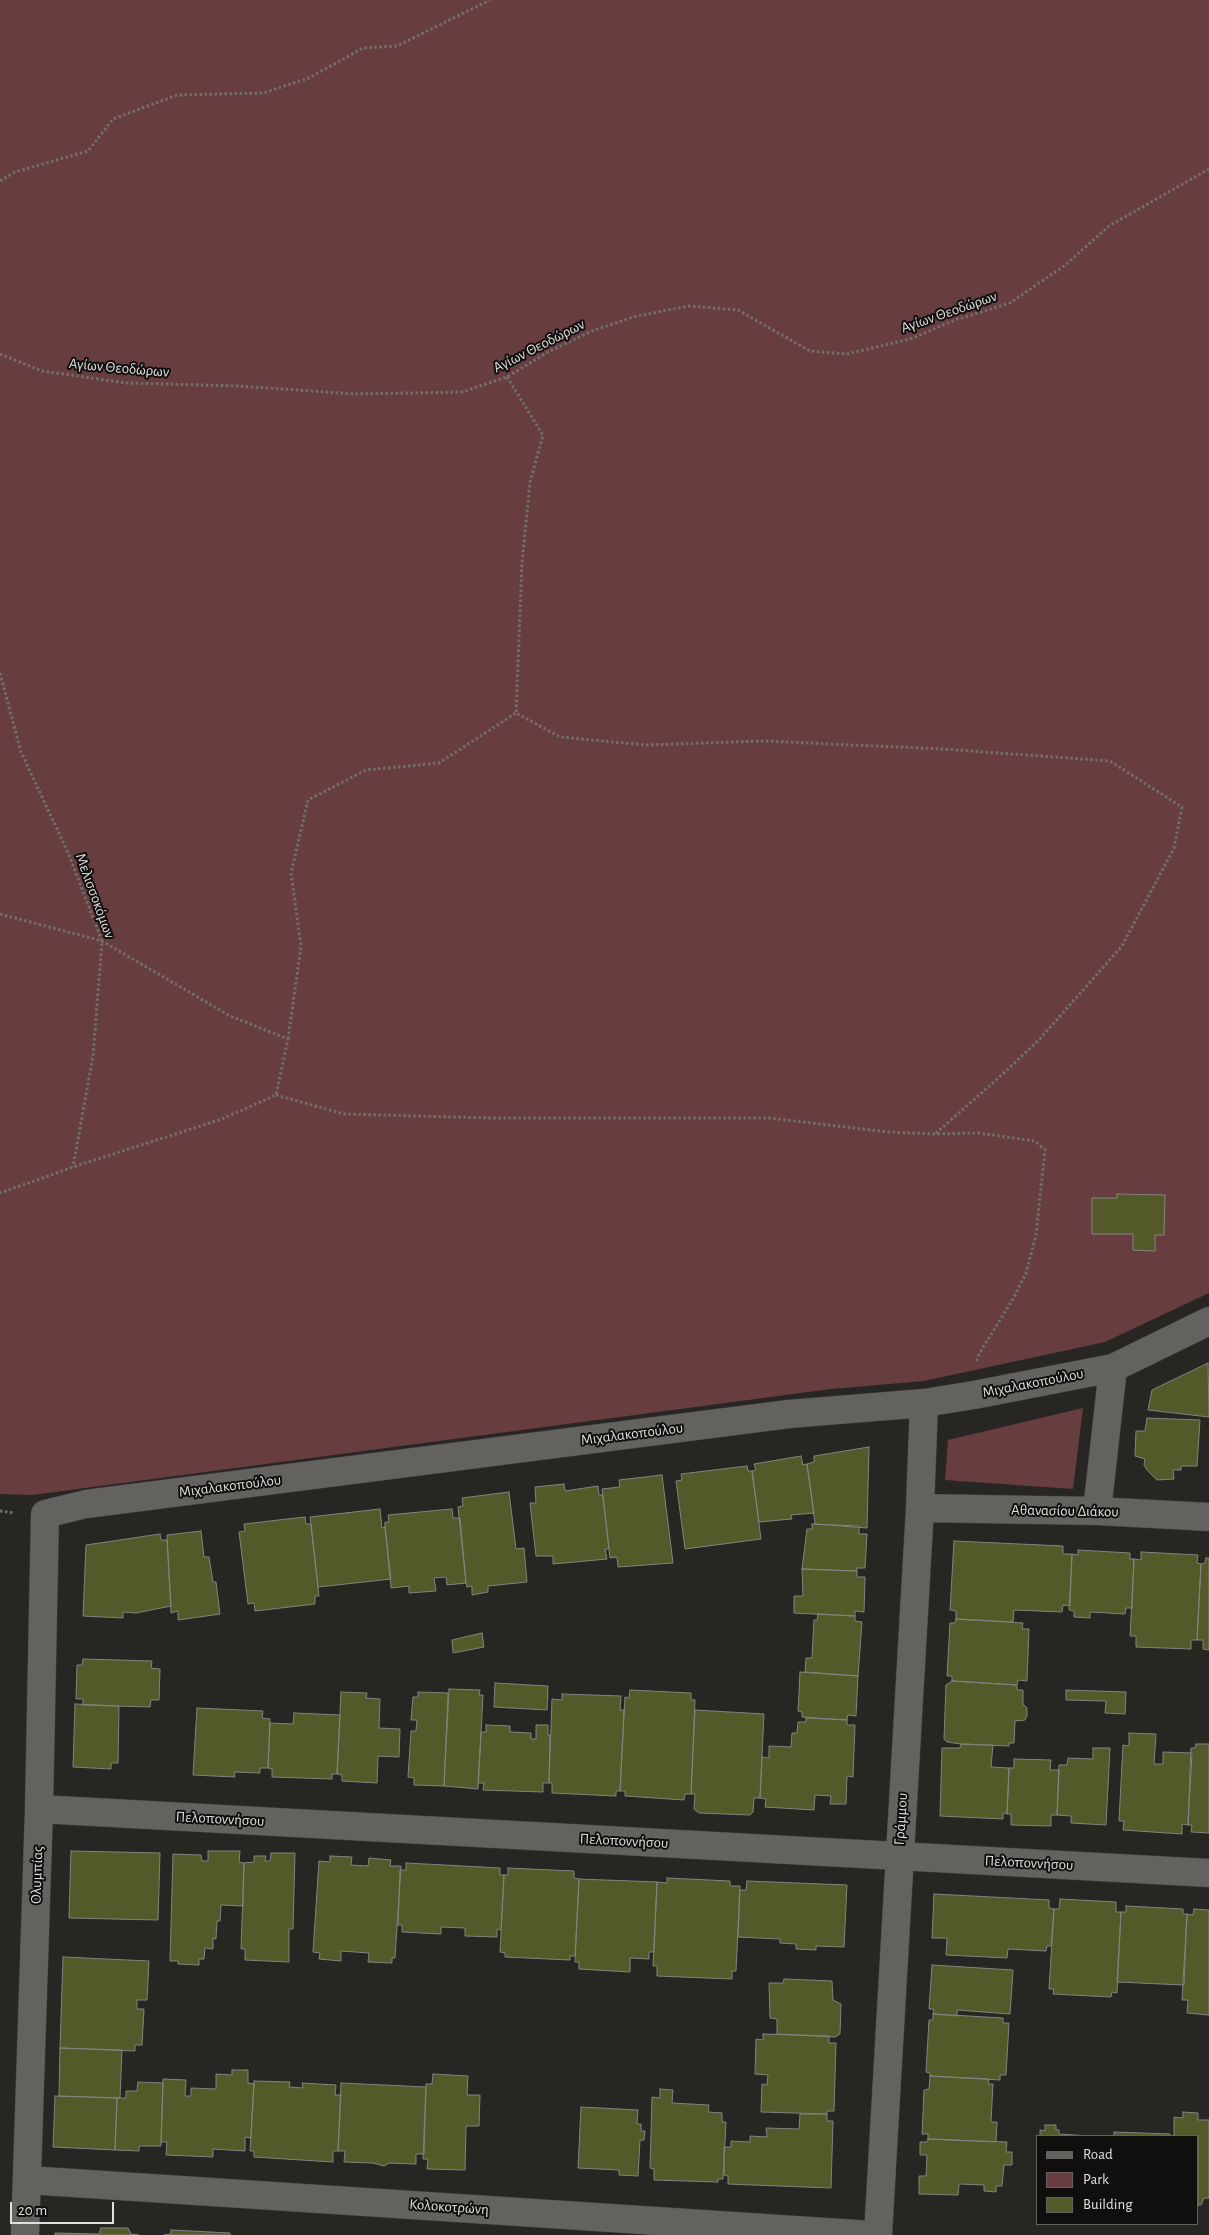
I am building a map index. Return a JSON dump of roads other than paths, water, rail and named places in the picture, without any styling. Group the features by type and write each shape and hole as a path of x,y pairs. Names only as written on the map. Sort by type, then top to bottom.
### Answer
{"street":[{"name":"Μιχαλακοπούλου","path":"44,1514 86,1504 789,1414 924,1403 974,1395 1112,1368 1209,1321"},
{"path":"1097,1511 1112,1368"},
{"name":"Γράμμου","path":"878,2235 920,1508 924,1403"},
{"name":"Αθανασίου Διάκου","path":"920,1508 1097,1511 1209,1517"},
{"name":"Ολυμπίας","path":"25,2235 39,1809 44,1514"},
{"name":"Πελοποννήσου","path":"39,1809 1209,1873"},
{"name":"Κολοκοτρώνη","path":"27,2180 872,2235"}]}
